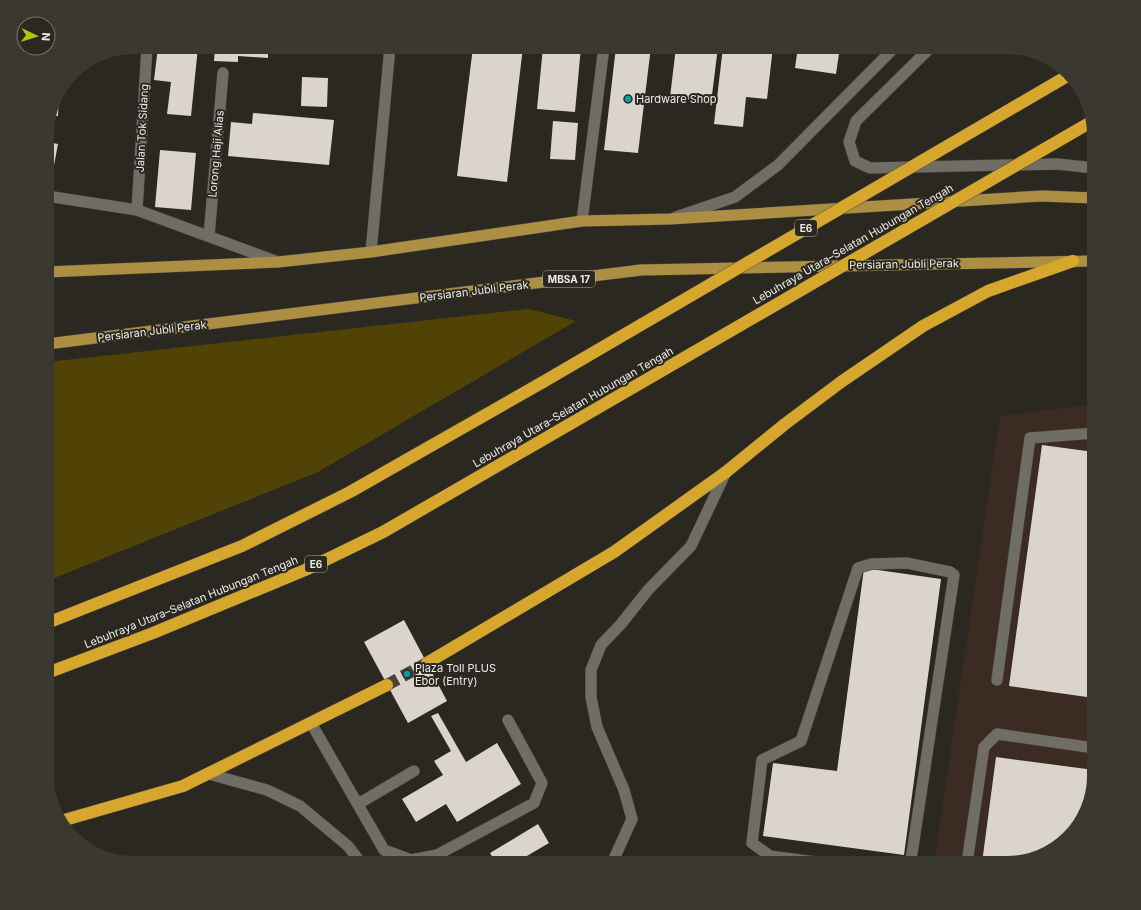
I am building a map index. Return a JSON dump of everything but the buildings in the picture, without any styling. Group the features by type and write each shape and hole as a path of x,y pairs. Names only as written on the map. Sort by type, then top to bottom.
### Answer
{"highway":[{"name":"E6","path":"54,620 242,546 350,492 543,382 1064,78"},
{"name":"Lebuhraya Utara–Selatan Hubungan Tengah","path":"54,670 154,633 305,570 383,532 1086,125"},
{"path":"427,663 614,552 726,472 785,424 841,382 923,326 988,291 1073,261"},
{"path":"67,819 184,786 387,685"}],"main road":[{"path":"54,272 278,262 371,252 582,221 670,219 1042,196 1087,198"},
{"name":"Persiaran Jubli Perak","path":"54,343 641,270 1087,261"}],"street":[{"name":"Jalan Tok Sidang","path":"138,210 147,54"},
{"path":"371,252 389,54"},
{"path":"582,221 603,54"},
{"path":"670,219 735,197 778,165 888,54"},
{"path":"924,54 856,120 849,142 855,161 870,168 1057,164 1087,167"},
{"name":"Lorong Haji Alias","path":"209,236 223,72"},
{"path":"54,197 138,210 278,262"},
{"path":"997,680 1030,438 1087,434"},
{"path":"615,856 632,819 624,790 597,728 591,697 591,670 601,645 621,624 648,590 691,546 726,472"},
{"path":"766,856 752,843 762,760 801,741 858,568 871,564 907,563 950,572 954,575 912,856"},
{"path":"432,856 437,855 534,804 542,783 508,720"},
{"path":"311,722 384,850 400,856"},
{"path":"969,856 984,747 997,734 1087,747"},
{"path":"358,804 414,771"},
{"path":"209,774 267,790 300,806 348,846 356,856"}],"shaded area":[{"path":"529,309 576,321 318,472 54,578 54,361"},
{"path":"1087,405 1087,781 1083,802 1076,816 1060,836 1042,848 1033,852 1012,856 935,856 1000,416"}],"tunnel":[{"path":"387,685 427,663"}],"place":[{"name":"Hardware Shop","path":"628,99"},
{"name":"Plaza Toll PLUS Ebor (Entry)","path":"407,674"}]}
